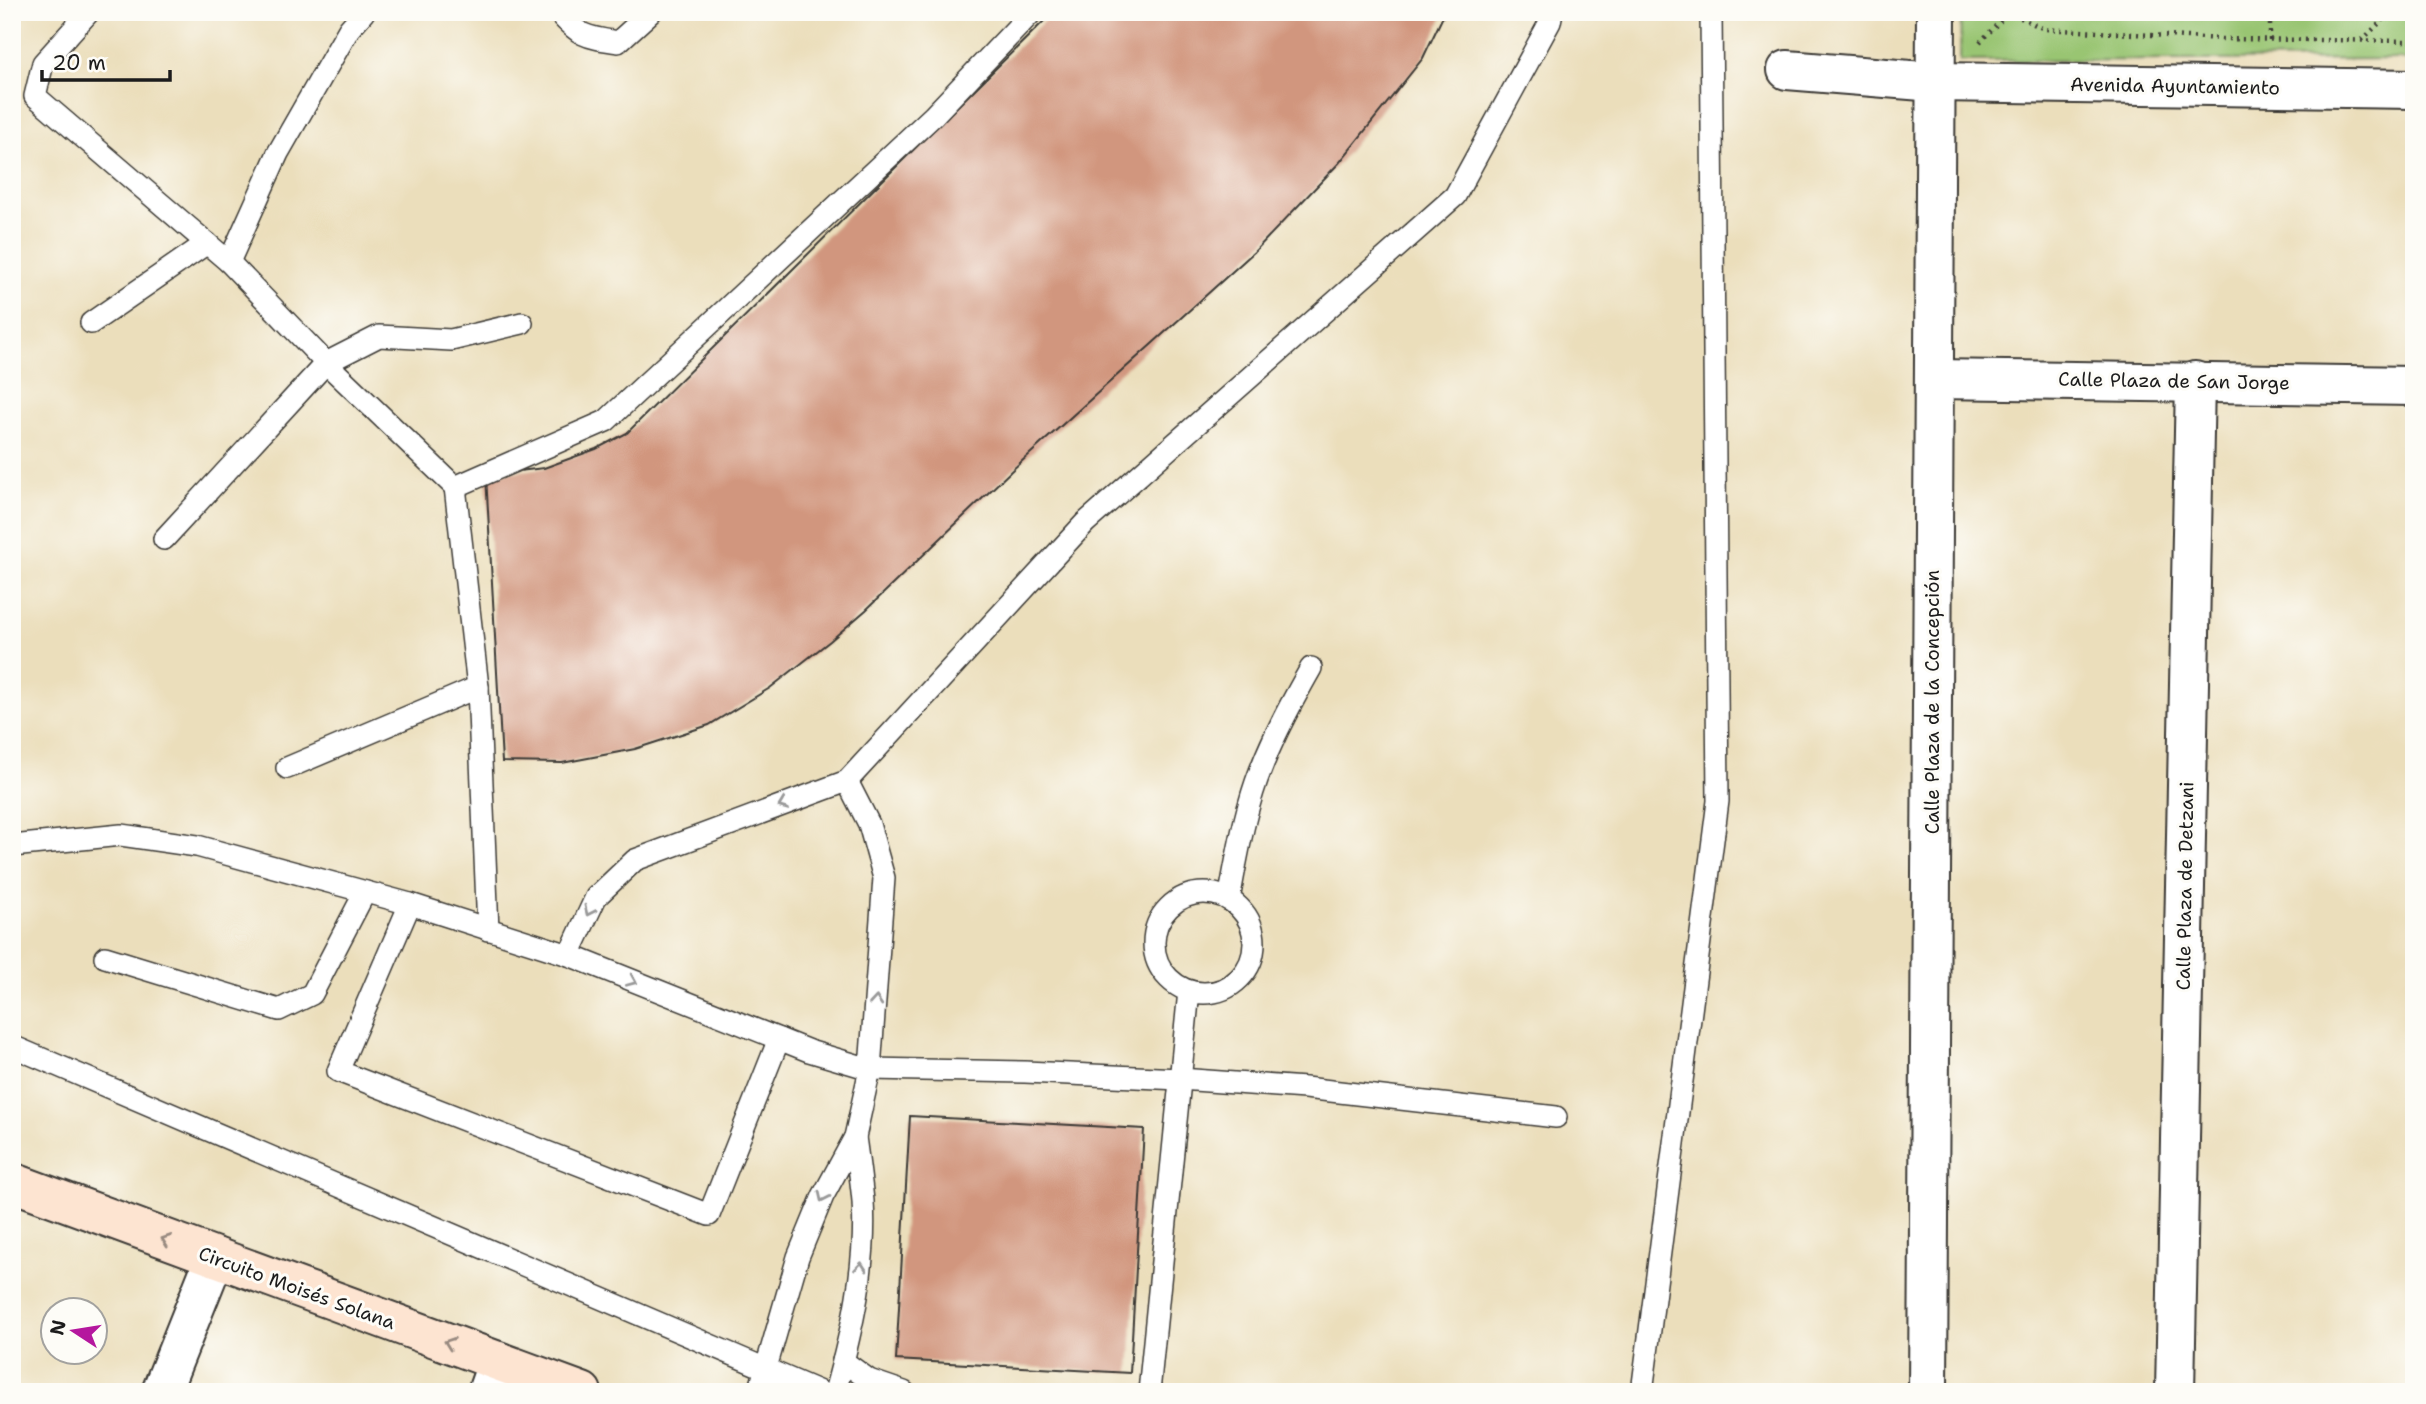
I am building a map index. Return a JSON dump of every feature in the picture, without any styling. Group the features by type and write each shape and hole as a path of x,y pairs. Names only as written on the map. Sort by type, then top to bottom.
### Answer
{"street":[{"name":"Calle Plaza de la Concepción","path":"1928,1392 1936,12"},
{"name":"Avenida Ayuntamiento","path":"1787,71 1936,82 2414,89"},
{"name":"Calle Plaza de San Jorge","path":"1934,379 2414,386"},
{"name":"Calle Plaza de Detzani","path":"2175,1392 2195,381"},
{"name":"Circuito Moisés Solana","path":"12,1182 215,1258 492,1376 582,1392"},
{"path":"161,1392 215,1258"}],"lane":[{"path":"89,12 43,63 36,96 229,262 326,363 455,487 478,687 488,930"},
{"path":"229,262 278,153 349,29 364,12"},
{"path":"558,12 576,32 618,43 651,12"},
{"path":"455,487 606,421 933,116 1032,12"},
{"path":"569,955 596,897 635,860 847,780 1085,523 1455,196 1550,22 1552,12"},
{"path":"1642,1392 1718,801 1711,12"},
{"path":"91,323 207,243"},
{"path":"164,539 326,363 379,337 451,340 522,323"},
{"path":"1229,900 1249,803 1266,756 1311,668"},
{"path":"287,768 478,687"},
{"path":"759,1392 798,1257 824,1196 855,1137 870,1069 884,878 869,824 847,780"},
{"path":"12,846 121,835 197,846 410,904 569,955 809,1051 870,1069 1180,1079 1368,1094 1556,1117"},
{"path":"105,957 279,1010 312,994 365,892"},
{"path":"1210,894 1229,900 1241,910 1250,923 1252,955 1235,982 1221,990 1205,993 1189,991 1173,983 1161,969 1154,951 1155,932 1162,915 1175,902 1192,895 1210,894"},
{"path":"410,904 338,1071 709,1215 779,1039"},
{"path":"1149,1392 1189,991"},
{"path":"12,1046 820,1392"},
{"path":"835,1392 851,1334 861,1269 863,1203 855,1137"},
{"path":"843,1361 869,1380 904,1392"}],"path":[{"path":"2008,12 2044,29 2222,40 2414,41"},
{"path":"2270,12 2270,40"},
{"path":"2361,41 2390,12"}],"green space":[{"path":"1961,12 2414,12 2414,59 1960,61"}],"building":[{"path":"1053,12 1445,12 1423,58 1339,163 1254,252 1011,471 830,641 770,688 709,725 635,749 562,763 502,762 486,475 544,468 596,449 627,433"},
{"path":"910,1116 1144,1129 1130,1373 896,1360"}]}
